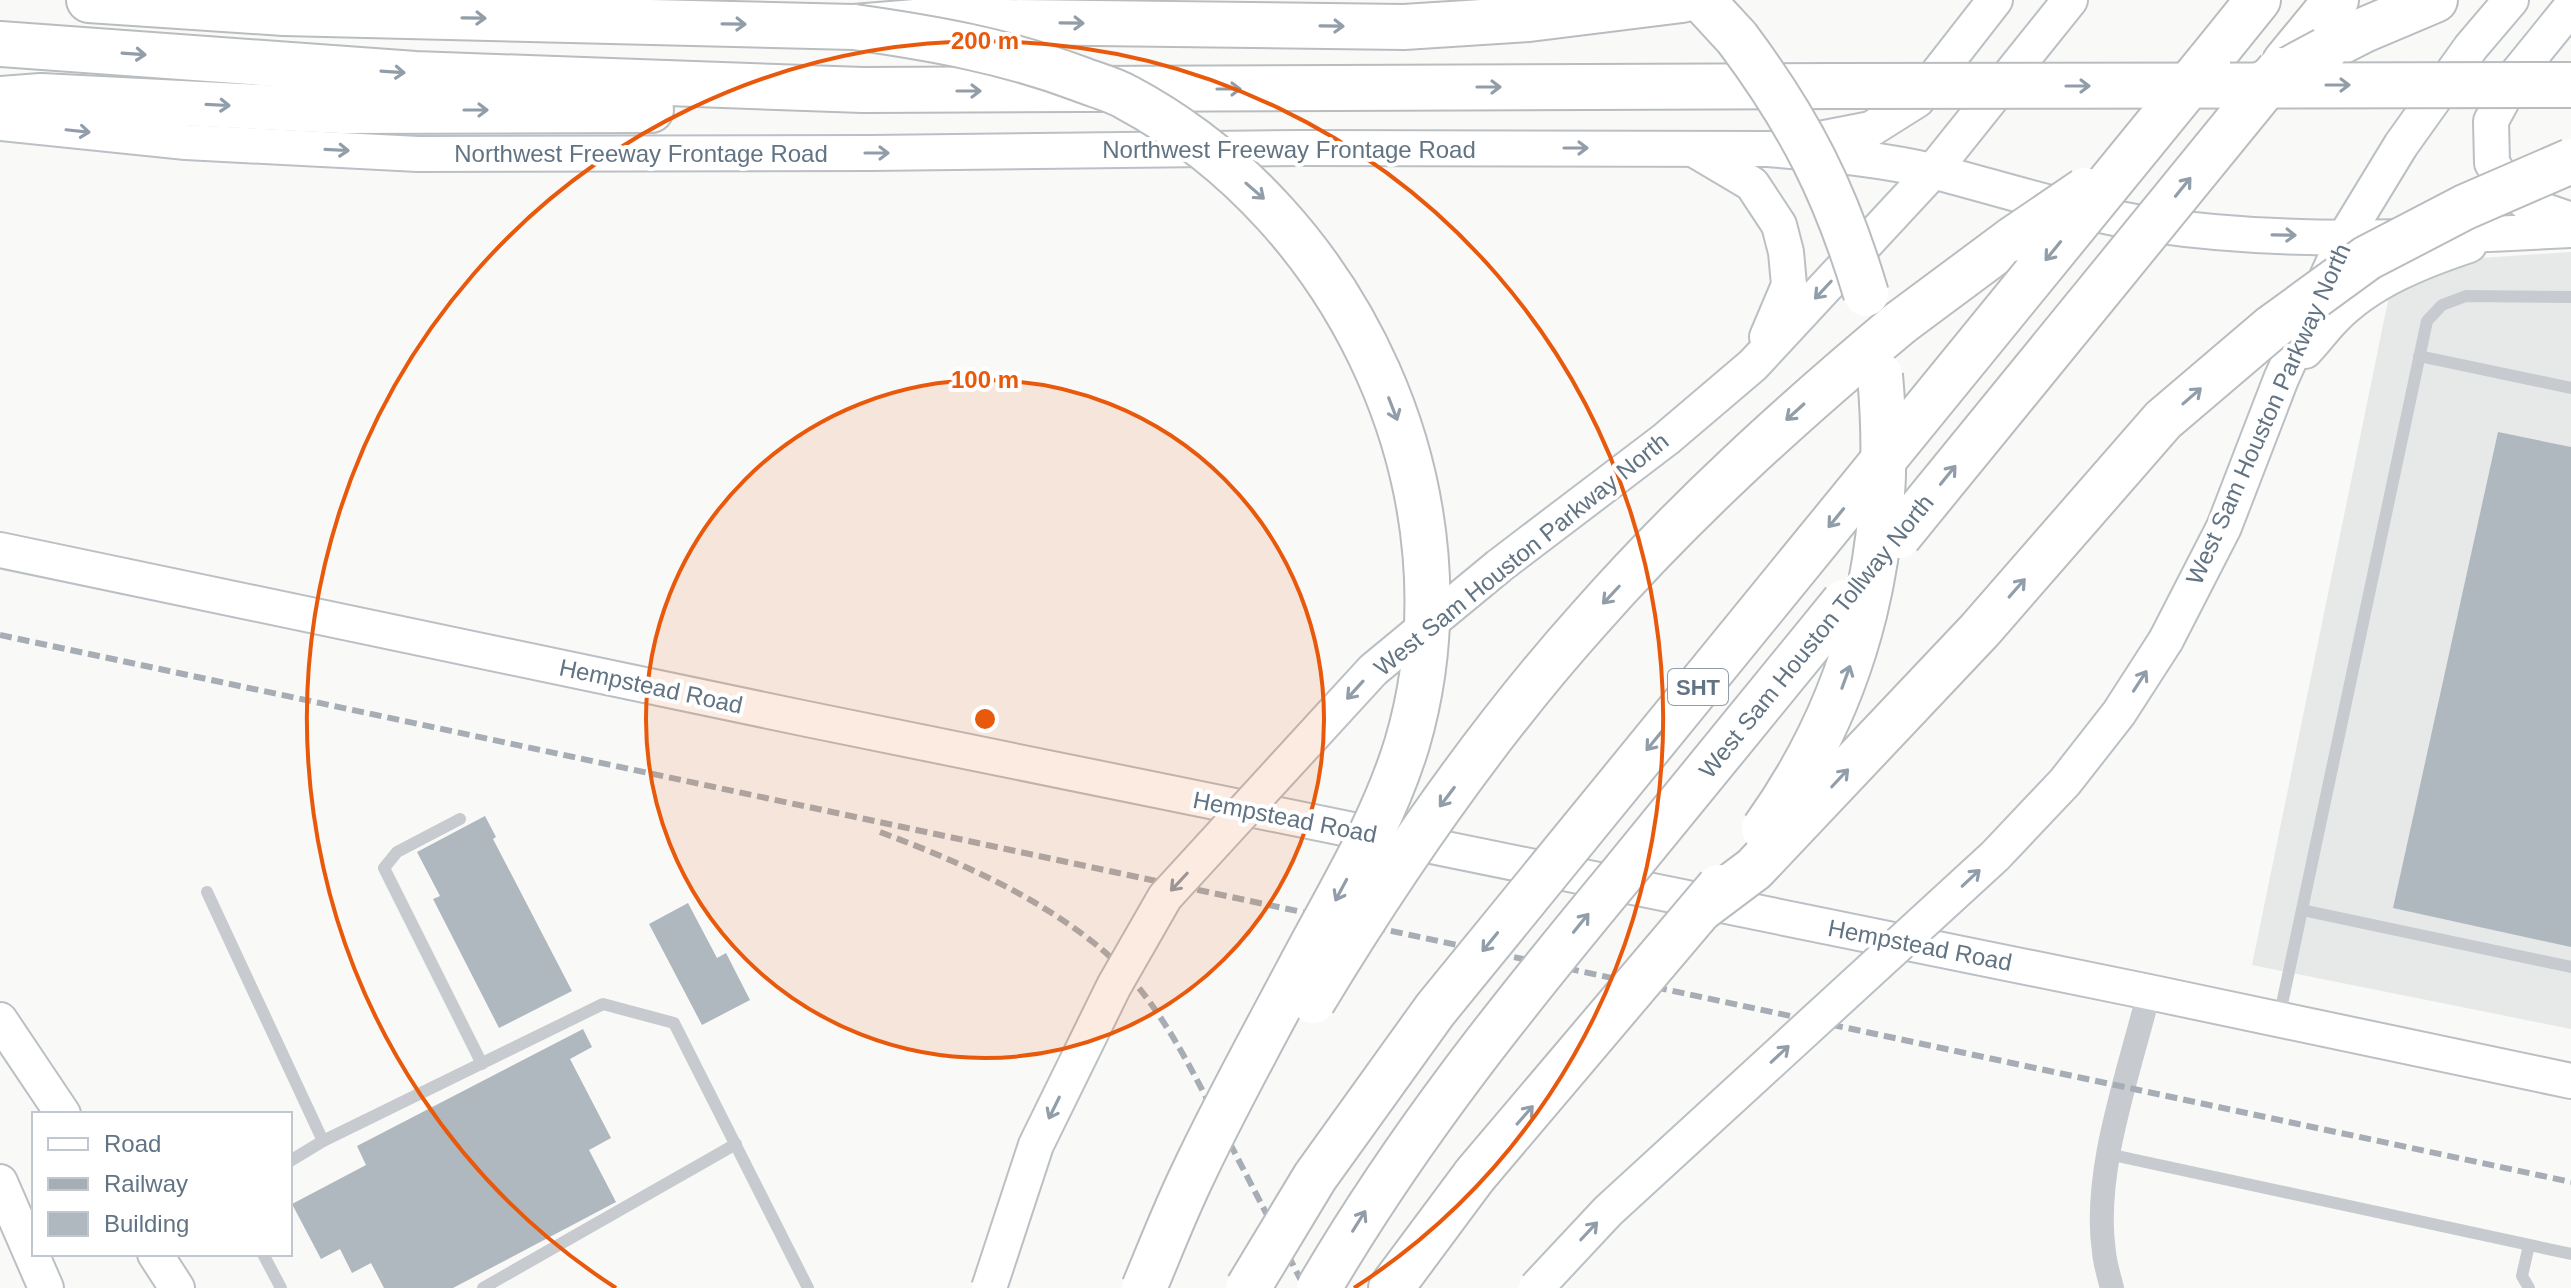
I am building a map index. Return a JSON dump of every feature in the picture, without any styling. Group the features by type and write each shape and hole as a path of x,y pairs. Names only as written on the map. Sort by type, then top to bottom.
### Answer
{"highway":[{"path":"89,0 284,13 854,27 927,21 1404,27 1529,19 1682,0"},
{"path":"1391,1288 1460,1193 1702,908 1778,810 1819,739 1837,700 1851,663 1873,583 1886,458 1880,375 1866,294 1840,215 1805,139 1737,38 1702,0"},
{"name":"SHT","path":"1248,1288 1315,1177 1435,1010 2258,0"},
{"name":"West Sam Houston Tollway North","path":"1319,1288 1408,1146 1482,1046 2336,0"},
{"path":"1167,1288 1222,1166 1291,1037 1360,923 1436,812 1514,708 1589,619 1685,517 1792,414 1900,323 1995,251 2133,158 2215,108 2364,30 2435,0"},
{"path":"854,27 946,40 1032,61 1124,96 1199,143 1264,199 1322,270 1374,360 1403,433 1421,522 1428,610 1422,675 1407,743 1384,809 1191,1177 1144,1288"},
{"path":"0,44 415,74 863,90 2571,85"},
{"path":"0,99 41,96 342,111 742,109 863,90"},
{"path":"1702,908 1754,869 1980,630 2163,420 2271,328 2367,258 2465,207 2571,161"}],"main road":[{"path":"1769,149 1871,129 1917,100 1995,0"},
{"name":"West Sam Houston Parkway North","path":"989,1288 1036,1145 1114,986 1165,897 1373,670 1499,566 1666,439 1753,365 1933,171 2070,0"},
{"name":"West Sam Houston Parkway North","path":"1536,1288 1608,1211 1995,856 2065,782 2119,713 2166,640 2224,527 2281,379 2345,237 2401,145 2471,47 2511,0"},
{"path":"2571,7 2516,75 2491,121 2492,163 2508,188 2531,206 2571,220"},
{"name":"Northwest Freeway Frontage Road","path":"0,123 186,142 418,154 1769,149 1818,153 1933,171 2079,212 2229,234 2345,237 2571,230"},
{"path":"1689,147 1752,184 1779,225 1786,252 1789,285 1753,365"},
{"path":"2281,379 2335,317 2386,279 2427,259 2507,233"},
{"name":"Hempstead Road","path":"0,550 877,734 2149,992 2571,1081"},
{"path":"0,1020 62,1112"},
{"path":"0,1182 32,1256"},
{"path":"32,1256 46,1288"},
{"path":"156,1256 177,1288"}],"street":[{"path":"2112,1288 2103,1251 2102,1212 2108,1154 2149,992"}],"lane":[{"path":"2279,1019 2427,321 2442,305 2466,296 2571,297"},
{"path":"2419,356 2571,388"},
{"path":"460,819 397,852 384,868 482,1064"},
{"path":"207,892 323,1141"},
{"path":"2302,910 2571,967"},
{"path":"292,1160 323,1141 603,1004 674,1023 808,1288"},
{"path":"483,1288 736,1144"},
{"path":"2108,1154 2571,1254"},
{"path":"2529,1245 2522,1276 2529,1288"},
{"path":"264,1256 281,1288"}],"shaded area":[{"path":"2571,252 2571,1029 2252,965 2390,291 2450,260"}],"building":[{"path":"2498,432 2571,447 2571,947 2393,908"},
{"path":"485,816 496,837 493,839 572,991 499,1028 433,899 440,896 417,852"},
{"path":"688,903 717,958 726,953 750,1000 702,1025 649,924"},
{"path":"583,1029 592,1047 570,1059 611,1138 589,1150 616,1202 453,1288 384,1288 371,1263 352,1273 340,1249 321,1259 292,1204 366,1165 357,1146"}],"railway":[{"path":"0,635 2571,1182"},
{"path":"880,832 964,866 1018,893 1070,925 1116,962 1153,1006 1184,1055 1305,1288"}]}
